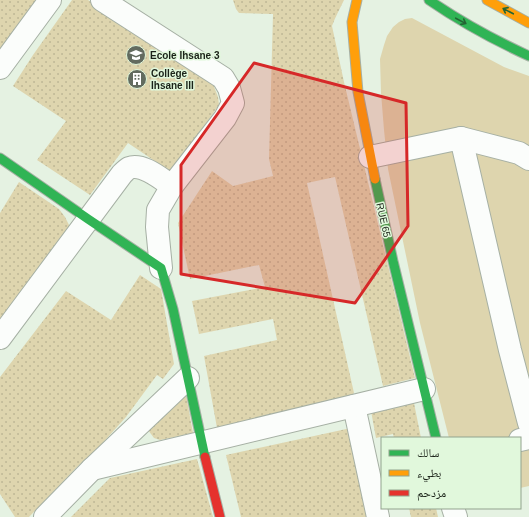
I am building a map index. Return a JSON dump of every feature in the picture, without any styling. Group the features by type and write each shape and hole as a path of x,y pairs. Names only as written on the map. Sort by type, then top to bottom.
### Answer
{"street":[{"path":"0,68 50,0"},
{"path":"102,0 223,78 229,88 233,102 225,118 172,186 158,210 157,227 161,268 173,309 220,517"},
{"name":"RUE 65","path":"357,0 352,22 358,92 370,157 393,261 436,437"},
{"path":"429,0 450,15 510,48 529,56"},
{"path":"487,0 529,22"},
{"path":"370,157 462,138 518,154 529,159"},
{"path":"462,138 520,348 529,423"},
{"path":"0,158 161,268"},
{"path":"0,338 122,174 129,168 138,167 147,170 172,186"},
{"path":"45,517 92,469 188,378"},
{"path":"92,469 424,389"},
{"path":"354,406 378,517"}],"highlighted area":[{"path":"254,63 406,103 408,226 355,303 181,274 181,165"}],"shaded area":[{"path":"0,0 39,0 0,54"},
{"path":"72,0 88,0 213,84 218,97 219,105 171,172 128,143 90,195 37,160 66,121 13,86"},
{"path":"233,0 344,0 332,26 415,378 383,386 335,177 307,183 354,393 346,399 217,428 204,356 277,340 273,319 199,334 192,301 265,287 259,265 190,279 178,223 212,171 233,186 273,176 269,159 273,14 239,13"},
{"path":"412,18 504,67 529,76 529,486 521,488 521,437 449,437 420,323 388,169 381,93 380,59 387,36 393,27 405,19"},
{"path":"19,182 59,209 69,225 70,231 0,329 0,213"},
{"path":"140,275 161,289 174,364 163,379 157,375 126,417 99,447 77,467 29,517 15,517 0,494 0,377 66,291 111,320"},
{"path":"185,390 193,433 160,440 154,438 148,430"},
{"path":"414,403 421,437 394,437 393,434 376,438 371,411"},
{"path":"351,428 371,517 241,517 226,455"},
{"path":"197,459 213,517 71,517 110,478"},
{"path":"409,509 436,509 438,517 411,517"}],"traffic: fast":[{"path":"429,0 453,16 503,44 529,56"},
{"path":"0,158 161,268 173,309 205,457"},
{"path":"375,179 393,261 436,437"}],"traffic: slow":[{"path":"357,0 352,22 358,92 375,179"},
{"path":"487,0 529,23"}],"traffic: jam":[{"path":"205,457 220,517"}],"place":[{"name":"Ecole Ihsane 3","path":"136,55"},
{"name":"Collège Ihsane III","path":"137,79"}]}
